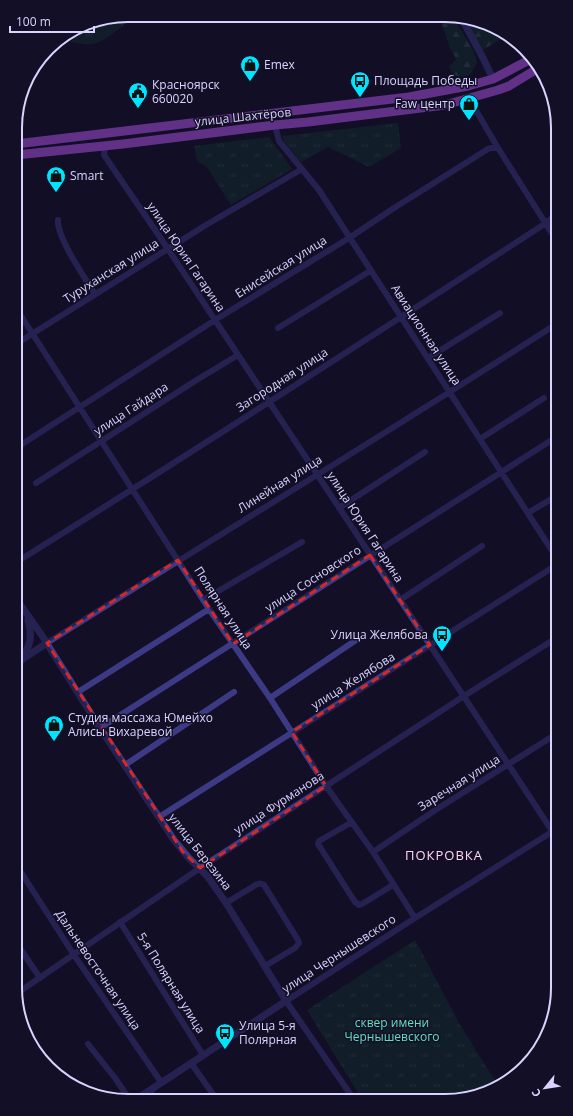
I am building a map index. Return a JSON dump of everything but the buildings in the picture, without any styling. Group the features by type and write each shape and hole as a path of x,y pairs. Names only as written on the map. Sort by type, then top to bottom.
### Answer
{"main road":[{"name":"улица Шахтёров","path":"22,143 122,132 160,126 320,109 409,97 468,86 493,79 528,62"},
{"name":"улица Шахтёров","path":"22,154 445,105 472,99 509,86 534,71"}],"street":[{"path":"465,24 484,58 493,79"},
{"path":"472,99 474,106 498,148 551,232"},
{"name":"Авиационная улица","path":"275,125 279,141 319,190 400,318 428,358 551,549"},
{"name":"улица Юрия Гагарина","path":"105,145 104,155 168,249 464,696 508,765 551,824"},
{"name":"Енисейская улица","path":"22,444 215,320 349,238 488,149 498,148"},
{"name":"Туруханская улица","path":"22,340 168,249 302,169"},
{"name":"Загородная улица","path":"22,559 400,318 551,219"},
{"path":"58,220 58,228 71,254 95,294"},
{"path":"278,328 370,271"},
{"path":"428,358 500,313"},
{"name":"Полярная улица","path":"22,318 203,600 270,698 326,786 373,852 414,918"},
{"name":"Линейная улица","path":"22,660 178,560 450,392 551,327"},
{"name":"улица Гайдара","path":"36,483 238,355"},
{"path":"480,439 544,398"},
{"name":"улица Сосновского","path":"100,728 551,440"},
{"path":"339,508 425,452"},
{"path":"528,513 551,499"},
{"path":"203,600 302,542"},
{"path":"400,600 482,546"},
{"name":"улица Желябова","path":"159,817 551,568"},
{"name":"улица Березина","path":"22,608 47,643 100,728 179,846 200,868 226,902 286,1001 349,1094"},
{"path":"78,692 209,609"},
{"path":"22,660 31,640 31,631 27,616"},
{"path":"270,698 362,636"},
{"name":"улица Фурманова","path":"22,990 200,868 464,696 551,641"},
{"path":"125,765 234,692"},
{"name":"Заречная улица","path":"373,852 437,809 551,737"},
{"path":"352,822 320,841 318,844 355,902 359,905 362,904 393,885"},
{"name":"улица Чернышевского","path":"145,1094 161,1082 414,918 551,832"},
{"name":"Дальневосточная улица","path":"22,874 74,955 161,1082"},
{"path":"226,902 258,883 264,885 299,943 297,946 265,966"},
{"name":"5-я Полярная улица","path":"120,922 203,1055"},
{"path":"22,951 40,978"},
{"path":"88,1044 126,1094"},
{"path":"191,1063 213,1094"}],"highlighted area":[{"path":"370,555 430,645 292,732 326,786 200,868 183,852 47,643 178,560 233,644"}],"green space":[{"path":"122,22 124,25 104,39 93,44 68,41 87,30 107,24"},
{"path":"440,22 457,23 473,50 477,62 471,73 468,75 462,77 453,75 449,66 456,60 456,58 450,48"},
{"path":"468,25 492,33 502,39 483,50"},
{"path":"398,123 401,148 369,167 328,147 301,162 284,142 283,136"},
{"path":"269,137 292,169 231,205 207,167 197,161 194,146"},
{"name":"сквер имени Чернышевского","path":"415,940 459,1023 495,1081 473,1090 459,1093 359,1094 307,1010"}],"place":[{"name":"Emex","path":"250,82"},
{"name":"Площадь Победы","path":"360,98"},
{"name":"Красноярск 660020","path":"138,109"},
{"name":"Faw центр","path":"469,121"},
{"name":"Smart","path":"56,193"},
{"name":"Улица Желябова","path":"442,652"},
{"name":"Студия массажа Юмейхо Алисы Вихаревой","path":"54,742"},
{"name":"Улица 5-я Полярная","path":"225,1050"}],"district":[{"name":"ПОКРОВКА","path":"444,855"}]}
